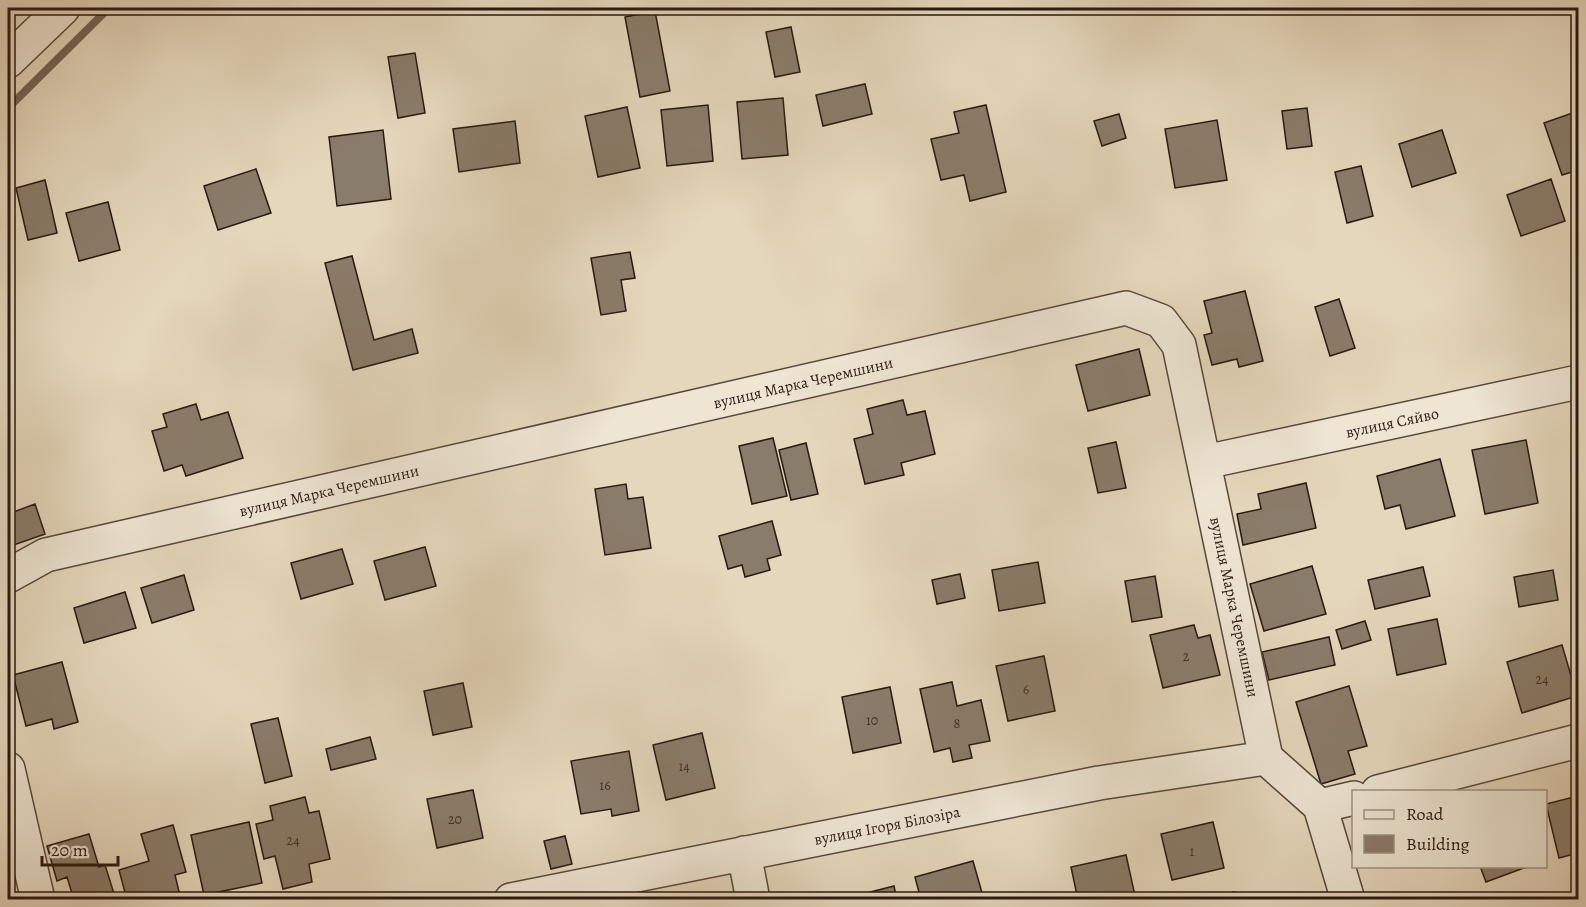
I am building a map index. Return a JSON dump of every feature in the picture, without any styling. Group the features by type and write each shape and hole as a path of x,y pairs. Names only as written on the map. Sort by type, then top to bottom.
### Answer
{"street":[{"path":"8,61 63,8"},
{"name":"вулиця Марка Черемшини","path":"8,576 46,555 1126,308 1161,321 1179,345 1266,758"},
{"name":"вулиця Сяйво","path":"1205,462 1578,382"},
{"path":"1386,790 1578,741"},
{"path":"1266,758 1320,806 1348,900"},
{"name":"вулиця Ігоря Білозіра","path":"511,900 1099,783 1266,758"},
{"path":"8,768 39,900"},
{"path":"1320,806 1352,798"},
{"path":"744,853 753,900"}],"building":[{"path":"655,11 670,91 640,97 625,17"},
{"path":"791,27 800,72 775,77 766,32"},
{"path":"415,53 425,113 398,118 388,57"},
{"path":"865,84 872,114 823,126 816,95"},
{"path":"783,98 788,155 742,159 737,102"},
{"path":"708,105 713,161 667,166 661,110"},
{"path":"986,105 1006,192 970,201 964,175 941,180 931,139 959,133 954,112"},
{"path":"627,107 640,168 598,177 585,116"},
{"path":"1307,108 1312,146 1287,149 1282,111"},
{"path":"1578,111 1578,189 1572,172 1562,175 1544,123"},
{"path":"1119,114 1126,138 1102,146 1094,121"},
{"path":"1217,120 1227,180 1175,188 1165,129"},
{"path":"515,121 520,163 459,172 453,129"},
{"path":"383,130 391,199 337,206 329,137"},
{"path":"1442,130 1456,173 1412,187 1399,144"},
{"path":"1361,166 1373,216 1347,223 1335,172"},
{"path":"256,169 271,213 218,230 204,186"},
{"path":"1551,179 1565,221 1521,236 1507,195"},
{"path":"45,180 57,233 28,240 16,188"},
{"path":"108,202 120,250 79,261 66,213"},
{"path":"630,252 635,278 621,280 626,311 601,315 591,258"},
{"path":"352,256 374,340 412,329 418,353 353,370 325,263"},
{"path":"1245,291 1263,361 1239,367 1237,359 1212,365 1204,335 1212,333 1204,301"},
{"path":"1339,299 1355,348 1330,356 1315,307"},
{"path":"1139,349 1150,395 1088,411 1076,365"},
{"path":"903,400 907,415 925,411 935,454 901,463 904,475 865,484 854,439 873,434 867,409"},
{"path":"196,404 201,420 228,412 243,458 186,476 182,465 164,471 152,431 167,427 163,414"},
{"path":"773,438 787,496 752,504 739,446"},
{"path":"1526,440 1538,503 1485,514 1472,450"},
{"path":"1116,442 1126,488 1098,493 1088,448"},
{"path":"806,443 818,494 791,500 779,450"},
{"path":"1440,459 1455,516 1406,529 1400,505 1385,509 1377,476"},
{"path":"1306,483 1316,528 1243,545 1237,514 1261,509 1258,494"},
{"path":"626,484 628,499 643,497 651,548 605,555 595,489"},
{"path":"35,504 45,534 8,547 8,514"},
{"path":"772,521 781,555 767,559 770,570 745,577 742,565 728,569 719,536"},
{"path":"425,547 436,586 385,600 374,561"},
{"path":"342,549 353,584 301,599 291,563"},
{"path":"1038,562 1045,603 999,611 992,570"},
{"path":"1312,566 1326,614 1264,631 1250,584"},
{"path":"1423,567 1430,596 1375,609 1368,580"},
{"path":"1553,570 1558,600 1519,607 1514,577"},
{"path":"960,574 965,598 937,604 932,580"},
{"path":"184,575 194,610 152,623 141,588"},
{"path":"1155,576 1162,617 1132,622 1125,581"},
{"path":"125,592 136,628 84,643 74,608"},
{"path":"1437,619 1446,664 1397,675 1388,629"},
{"path":"1365,621 1371,640 1342,649 1336,630"},
{"path":"1194,625 1198,638 1210,635 1220,675 1163,688 1150,635"},
{"path":"1329,637 1335,665 1269,680 1262,652"},
{"path":"1562,645 1577,696 1522,713 1507,662"},
{"path":"1044,656 1055,711 1008,721 996,666"},
{"path":"62,662 78,722 54,729 52,719 26,726 13,675"},
{"path":"952,682 957,706 981,700 990,741 969,745 972,758 953,762 950,748 934,752 920,689"},
{"path":"463,683 472,727 433,735 424,691"},
{"path":"1349,686 1367,746 1348,751 1355,774 1321,784 1296,702"},
{"path":"890,687 901,743 853,753 842,697"},
{"path":"278,718 292,776 265,783 251,724"},
{"path":"702,733 715,788 666,800 653,745"},
{"path":"370,737 376,759 331,770 326,749"},
{"path":"629,751 639,811 612,816 611,809 581,814 571,761"},
{"path":"473,790 483,838 437,848 427,799"},
{"path":"1578,796 1578,853 1559,858 1547,804"},
{"path":"305,797 309,813 319,811 330,859 309,864 312,882 283,889 275,856 264,859 256,824 273,820 270,806"},
{"path":"249,822 262,883 204,895 191,835"},
{"path":"1213,822 1224,868 1172,880 1161,834"},
{"path":"173,825 186,872 175,875 181,900 127,900 119,870 149,861 141,834"},
{"path":"89,834 99,867 105,865 116,900 74,900 67,877 57,881 47,846"},
{"path":"565,836 572,864 551,869 544,841"},
{"path":"1126,855 1136,900 1078,900 1071,867"},
{"path":"973,861 984,900 921,900 915,877"},
{"path":"1481,868 1524,868 1486,882"},
{"path":"894,886 897,900 843,899"},
{"path":"1234,892 1236,900 1207,900"}],"waterway":[{"path":"8,108 109,8"}]}
